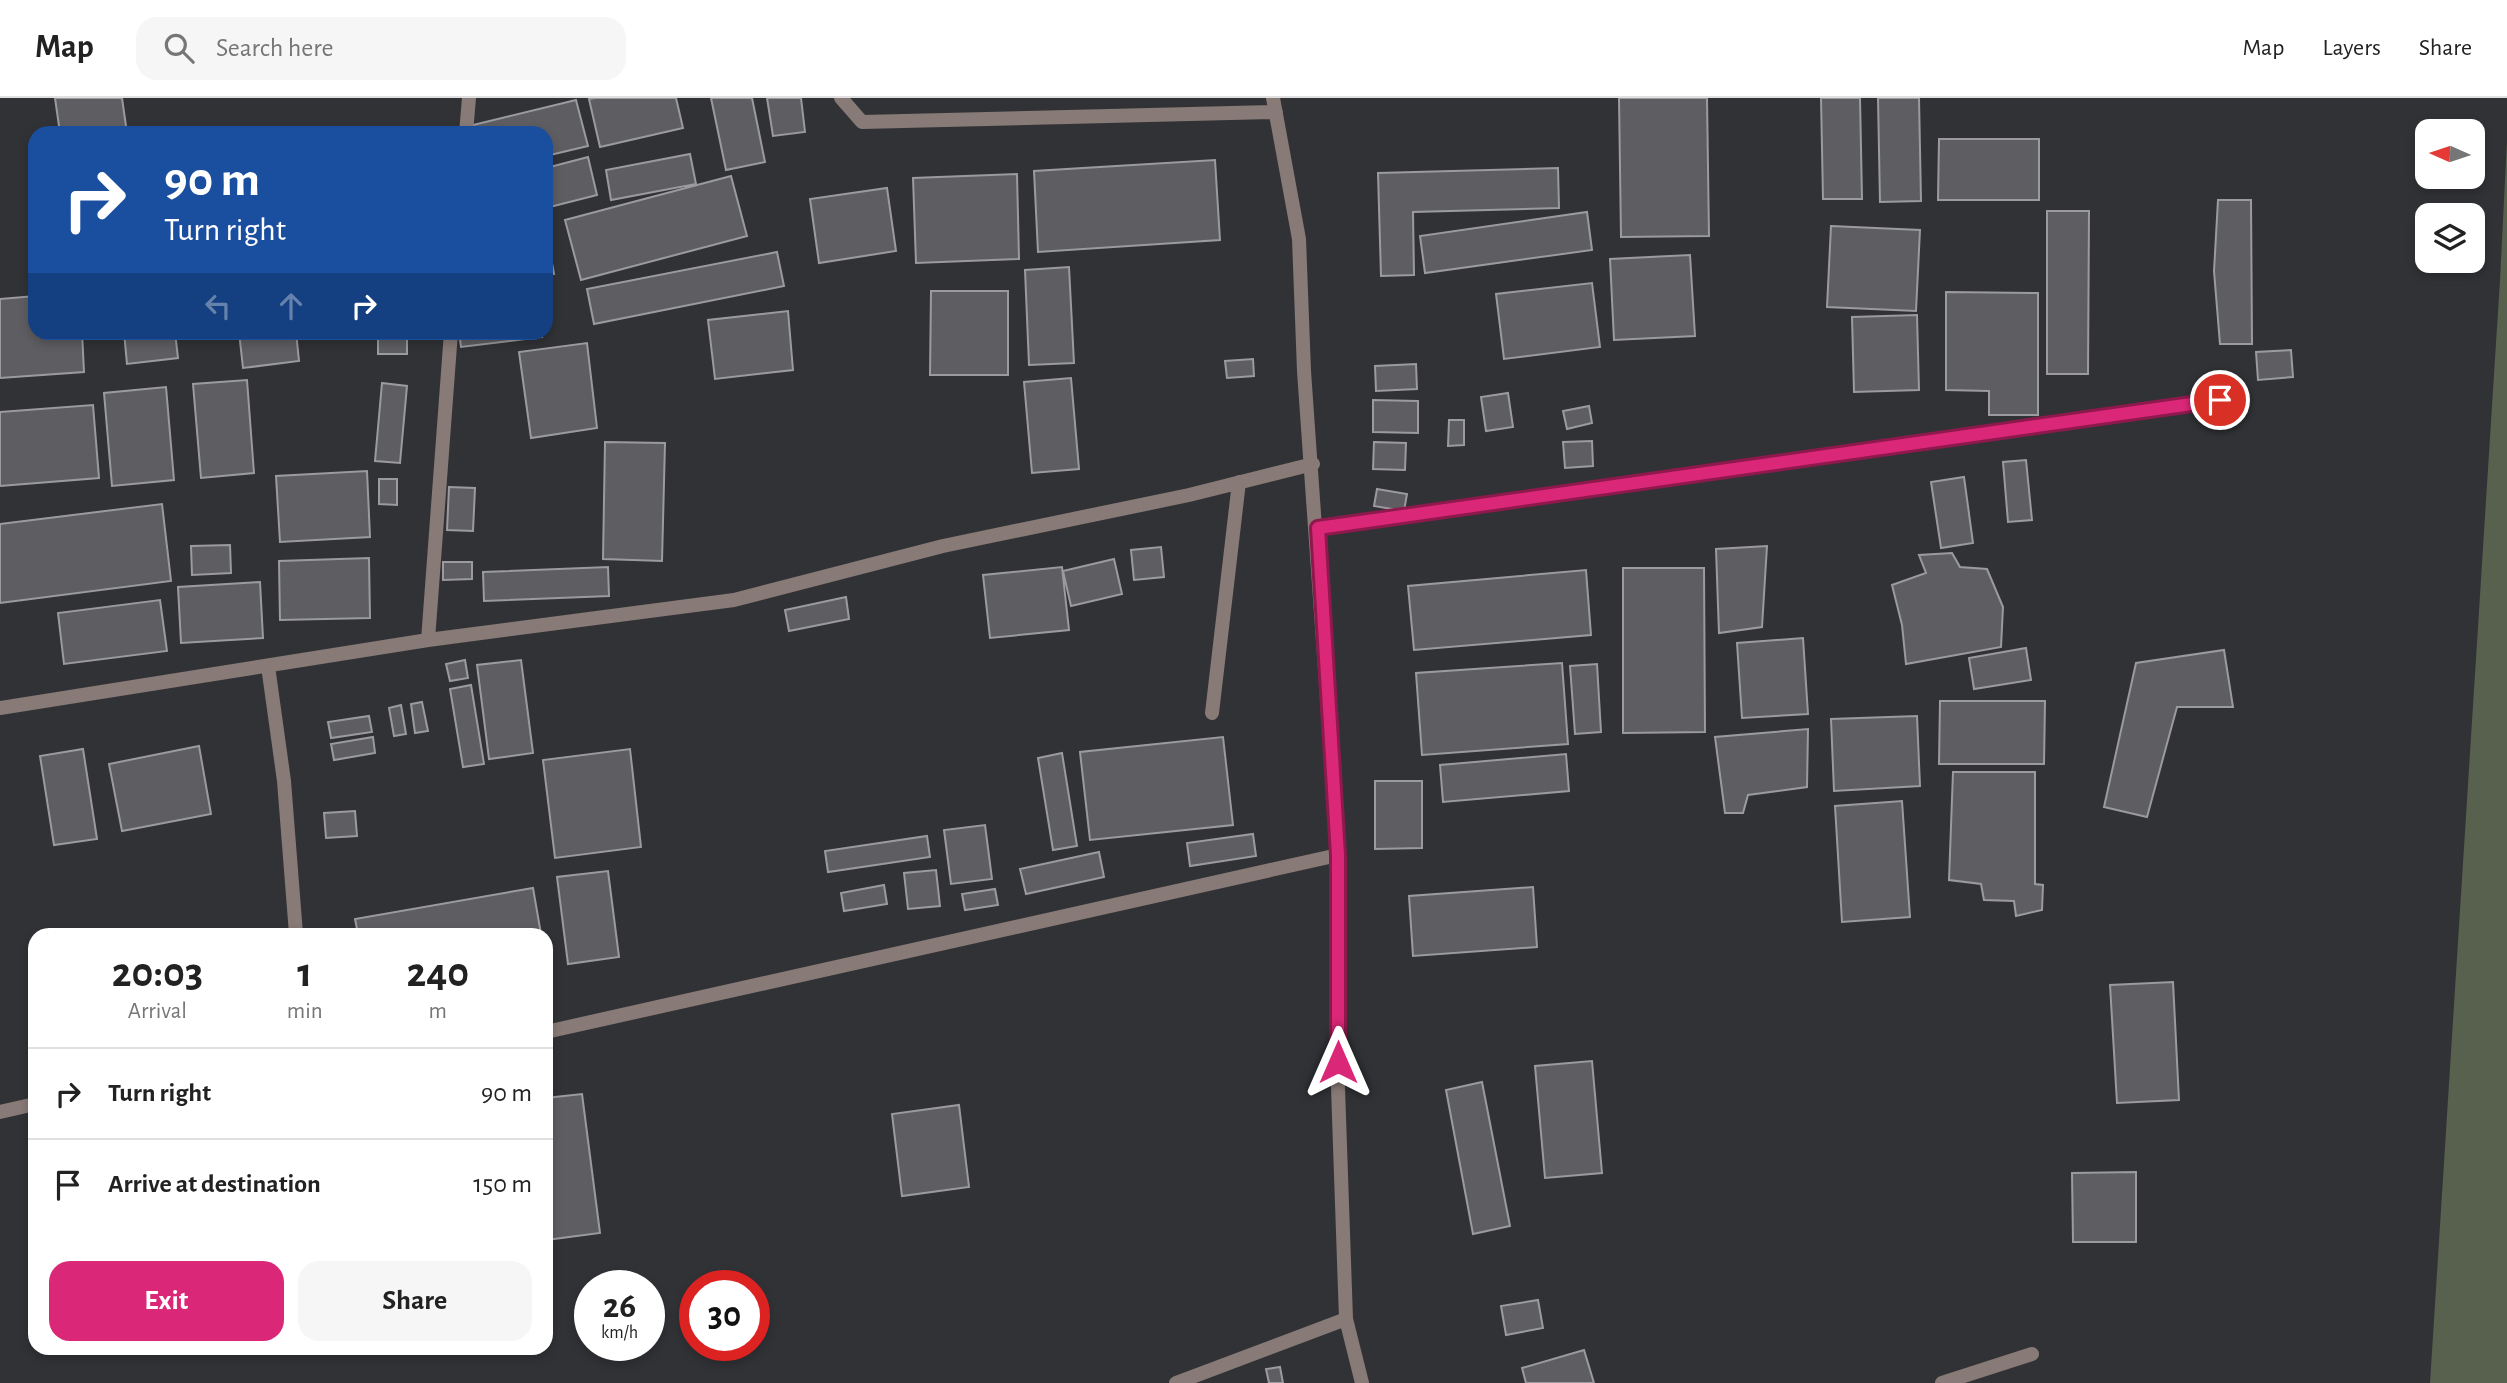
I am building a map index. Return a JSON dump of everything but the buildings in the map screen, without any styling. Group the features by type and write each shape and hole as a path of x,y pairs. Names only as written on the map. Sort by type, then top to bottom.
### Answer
{"street":[{"path":"467,126 469,98"},
{"path":"841,98 862,122 1274,105 1299,239 1304,371 1318,528 1338,855 1338,1088 1346,1319 1362,1383"},
{"path":"428,640 450,340"},
{"path":"1318,528 2220,400"},
{"path":"0,708 428,640 734,600 943,546 1313,464"},
{"path":"1213,713 1239,482"},
{"path":"268,666 284,781 296,928"},
{"path":"553,1030 1338,855"},
{"path":"0,1112 28,1106"},
{"path":"1176,1383 1346,1319"},
{"path":"1942,1383 2032,1354"}],"green space":[{"path":"2507,140 2507,1383 2430,1383 2500,280"}],"route":[{"path":"1338,1062 1338,855 1318,528 2220,400"}]}
